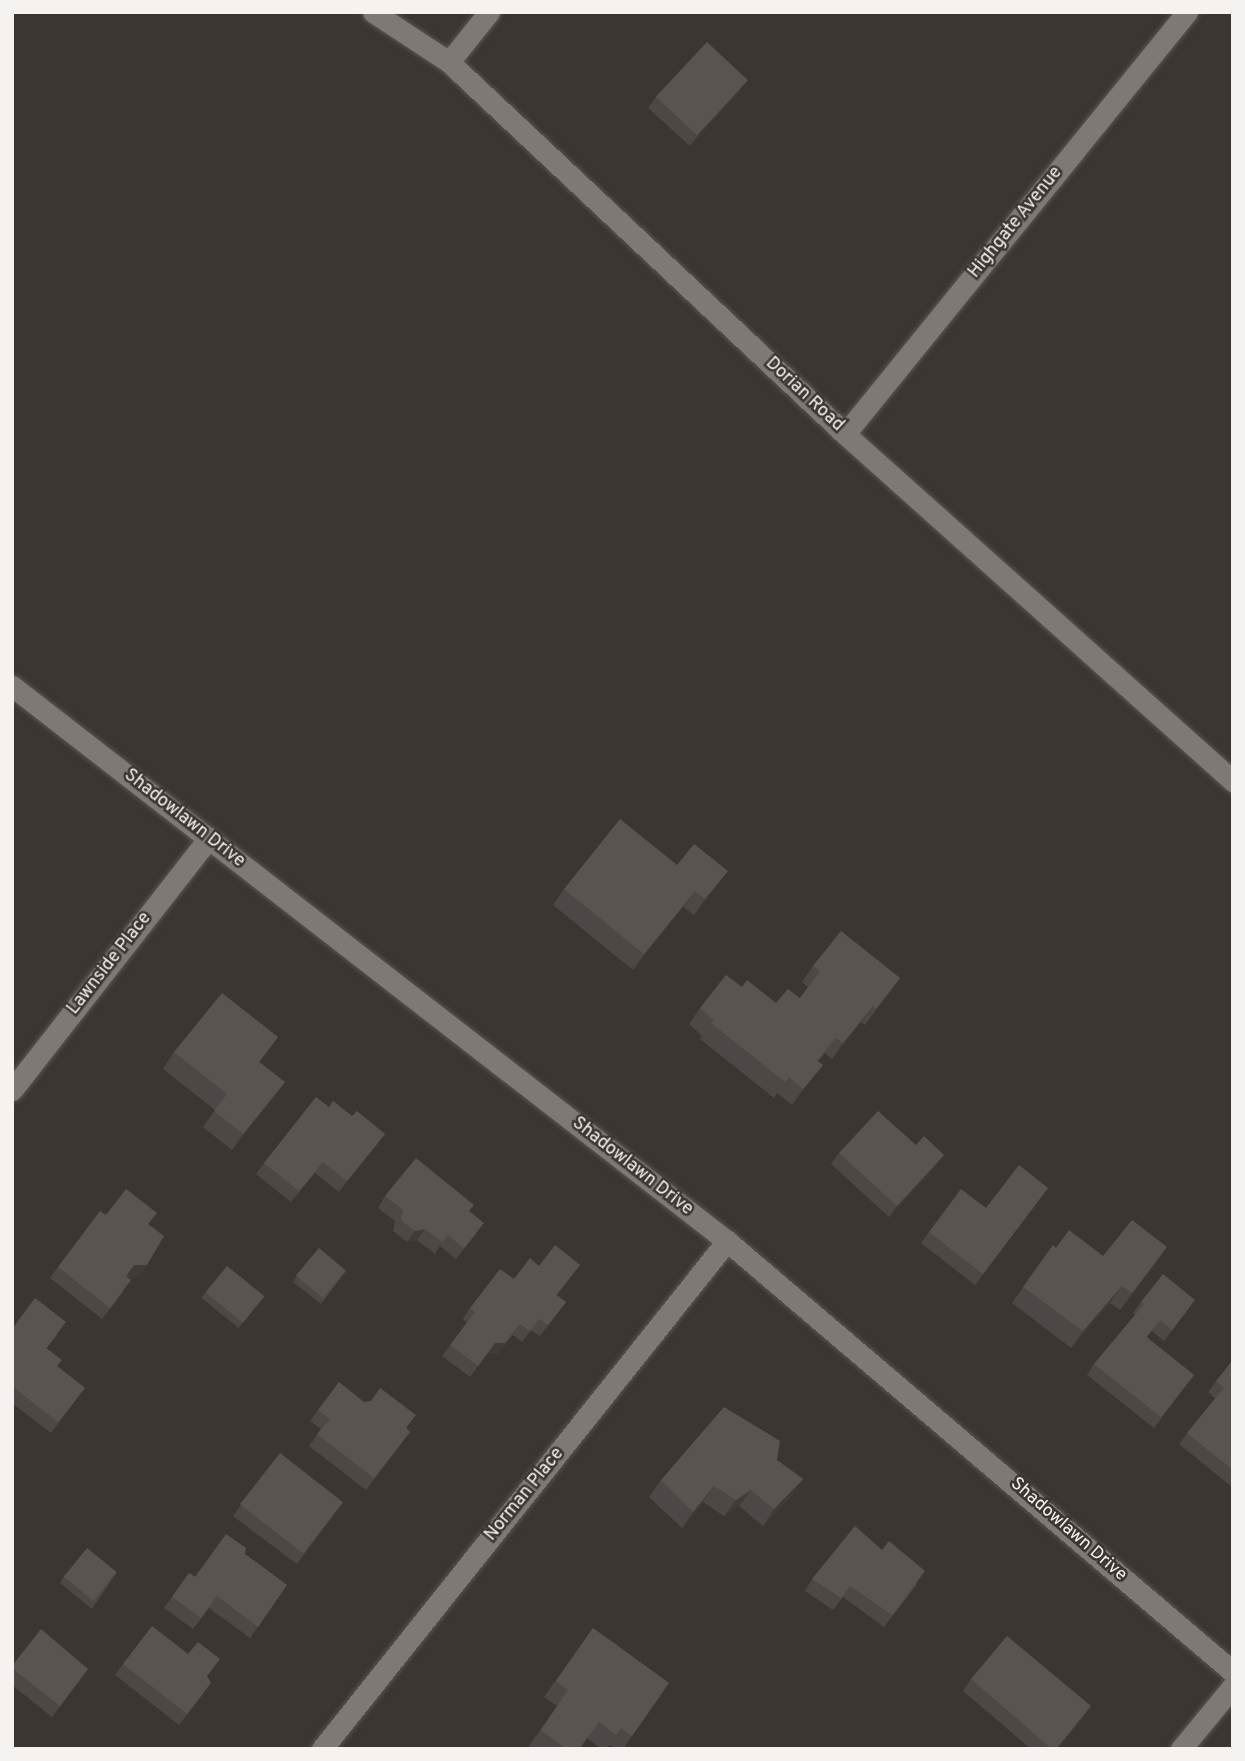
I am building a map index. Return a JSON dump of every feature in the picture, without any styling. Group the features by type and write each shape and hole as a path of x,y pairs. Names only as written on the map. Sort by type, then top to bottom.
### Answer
{"street":[{"name":"Dorian Road","path":"373,12 449,62 845,434 1233,781"},
{"path":"449,62 489,12"},
{"name":"Highgate Avenue","path":"845,434 1187,12"},
{"name":"Shadowlawn Drive","path":"12,686 727,1241 1233,1672"},
{"name":"Lawnside Place","path":"12,1090 209,838"},
{"name":"Norman Place","path":"322,1749 727,1241"},
{"path":"1181,1749 1233,1686"}],"building":[{"path":"707,42 748,80 697,135 656,97"},
{"path":"620,819 677,865 694,844 728,871 705,899 695,891 644,954 564,889"},
{"path":"841,931 900,978 876,1009 873,1006 843,1043 836,1037 817,1061 823,1065 803,1089 789,1077 785,1082 711,1023 714,1020 700,1008 726,975 742,987 747,980 776,1003 788,989 800,998 820,971 813,966"},
{"path":"222,993 278,1037 259,1062 285,1082 243,1134 214,1111 227,1094 174,1052"},
{"path":"316,1097 329,1107 333,1101 352,1116 357,1111 385,1134 347,1181 323,1162 299,1191 264,1163"},
{"path":"878,1111 916,1145 924,1136 944,1155 897,1206 839,1153"},
{"path":"416,1158 474,1205 469,1211 484,1223 464,1248 448,1235 442,1242 425,1229 415,1231 401,1220 403,1210 385,1196"},
{"path":"1019,1165 1048,1188 983,1274 929,1232 961,1189 986,1208"},
{"path":"126,1189 157,1213 148,1224 164,1236 147,1265 134,1265 126,1276 131,1280 110,1308 58,1267 100,1211 106,1215"},
{"path":"1132,1220 1167,1247 1132,1293 1122,1286 1083,1331 1023,1287 1053,1245 1056,1248 1069,1230 1103,1256"},
{"path":"555,1245 580,1265 556,1295 566,1302 548,1325 539,1319 530,1331 520,1324 505,1343 495,1343 478,1366 450,1345 475,1312 470,1308 500,1269 514,1279 530,1258 539,1266"},
{"path":"319,1248 346,1270 323,1298 296,1276"},
{"path":"227,1266 264,1296 243,1323 206,1292"},
{"path":"1163,1274 1195,1300 1172,1330 1160,1320 1146,1337 1194,1375 1161,1417 1094,1364 1144,1304 1141,1302"},
{"path":"35,1298 66,1322 46,1348 62,1360 57,1366 85,1388 58,1422 12,1386 12,1329"},
{"path":"1233,1360 1233,1470 1187,1433 1224,1388 1216,1381"},
{"path":"339,1382 364,1402 371,1401 380,1388 416,1415 406,1428 410,1432 374,1478 317,1434 330,1419 318,1410"},
{"path":"724,1407 780,1441 777,1460 803,1479 774,1509 751,1490 736,1500 714,1486 693,1512 661,1480"},
{"path":"280,1453 343,1502 303,1553 240,1504"},
{"path":"855,1526 882,1550 889,1541 925,1571 892,1615 850,1586 841,1598 812,1579"},
{"path":"226,1534 246,1548 245,1554 287,1585 258,1627 217,1596 201,1618 172,1597 189,1573 195,1577"},
{"path":"87,1548 117,1572 93,1601 64,1577"},
{"path":"152,1626 188,1654 198,1642 220,1659 207,1676 211,1683 187,1714 123,1664"},
{"path":"593,1628 669,1683 632,1736 621,1728 616,1735 599,1722 579,1749 566,1749 541,1730 568,1690 556,1681"},
{"path":"41,1629 88,1669 60,1706 12,1668"},
{"path":"1007,1636 1091,1706 1056,1749 1052,1749 971,1679"}]}
